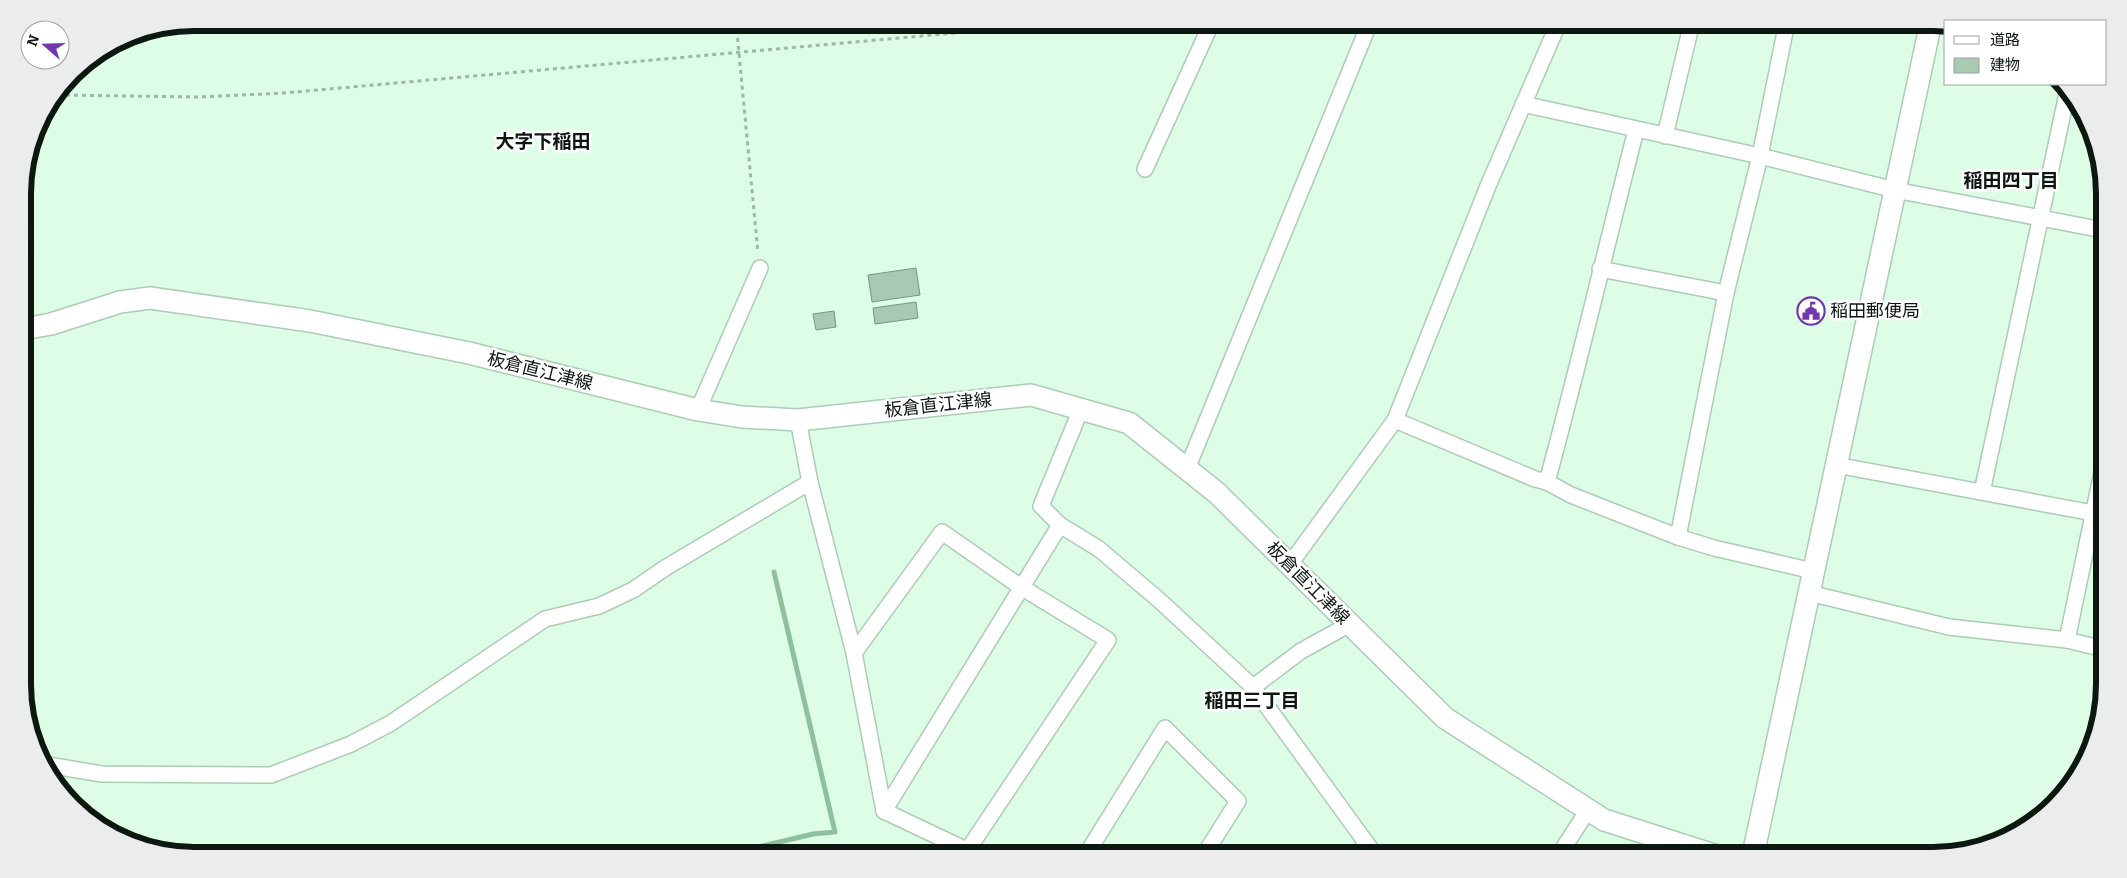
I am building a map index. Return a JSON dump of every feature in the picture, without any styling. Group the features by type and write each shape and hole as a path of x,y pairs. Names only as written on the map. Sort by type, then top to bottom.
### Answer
{"main road":[{"path":"1755,846 1928,31"},
{"name":"板倉直江津線","path":"32,327 51,324 120,302 150,298 310,321 469,353 698,410 742,417 798,420 1031,395 1129,423 1217,493 1445,718 1604,820 1686,846"}],"street":[{"path":"1145,169 1208,31"},
{"path":"1187,469 1366,31"},
{"path":"1290,564 1395,420 1523,104 1555,31"},
{"path":"1665,136 1690,31"},
{"path":"1678,537 1726,294 1760,156 1785,31"},
{"path":"1982,492 2066,100"},
{"path":"1523,104 1760,156 1895,190 2096,229"},
{"path":"1547,482 1572,392 1600,269 1636,130"},
{"path":"698,410 760,268"},
{"path":"1600,269 1726,294"},
{"path":"1081,408 1041,506 1060,525 1099,549 1173,612 1253,687 1368,846"},
{"path":"798,420 810,482 854,653 884,811"},
{"path":"1395,420 1678,537 1714,548 1813,571"},
{"path":"1836,465 2096,514"},
{"path":"54,766 102,774 271,776 351,744 391,723 545,619 599,606 633,590 666,568 810,482"},
{"path":"2067,640 2096,522"},
{"path":"884,811 1060,525"},
{"path":"854,653 942,532 1022,587 1108,640 976,847"},
{"path":"1809,593 1949,627 2067,640 2096,647"},
{"path":"1253,687 1301,651 1350,624"},
{"path":"1091,846 1165,728 1238,800 1209,846"},
{"path":"1565,846 1588,810"},
{"path":"884,811 959,847"}],"path":[{"path":"737,31 760,268"},
{"path":"65,95 198,97 284,93 979,31"}],"building":[{"path":"916,268 920,295 872,302 868,275"},
{"path":"916,302 918,318 875,324 873,308"},
{"path":"834,311 836,327 816,330 813,314"}],"waterway":[{"path":"760,847 813,834 835,832 774,572"}],"place":[{"name":"稲田郵便局","path":"1811,311"}],"district":[{"name":"大字下稲田","path":"543,141"},
{"name":"稲田四丁目","path":"2011,180"},
{"name":"稲田三丁目","path":"1252,700"}]}
